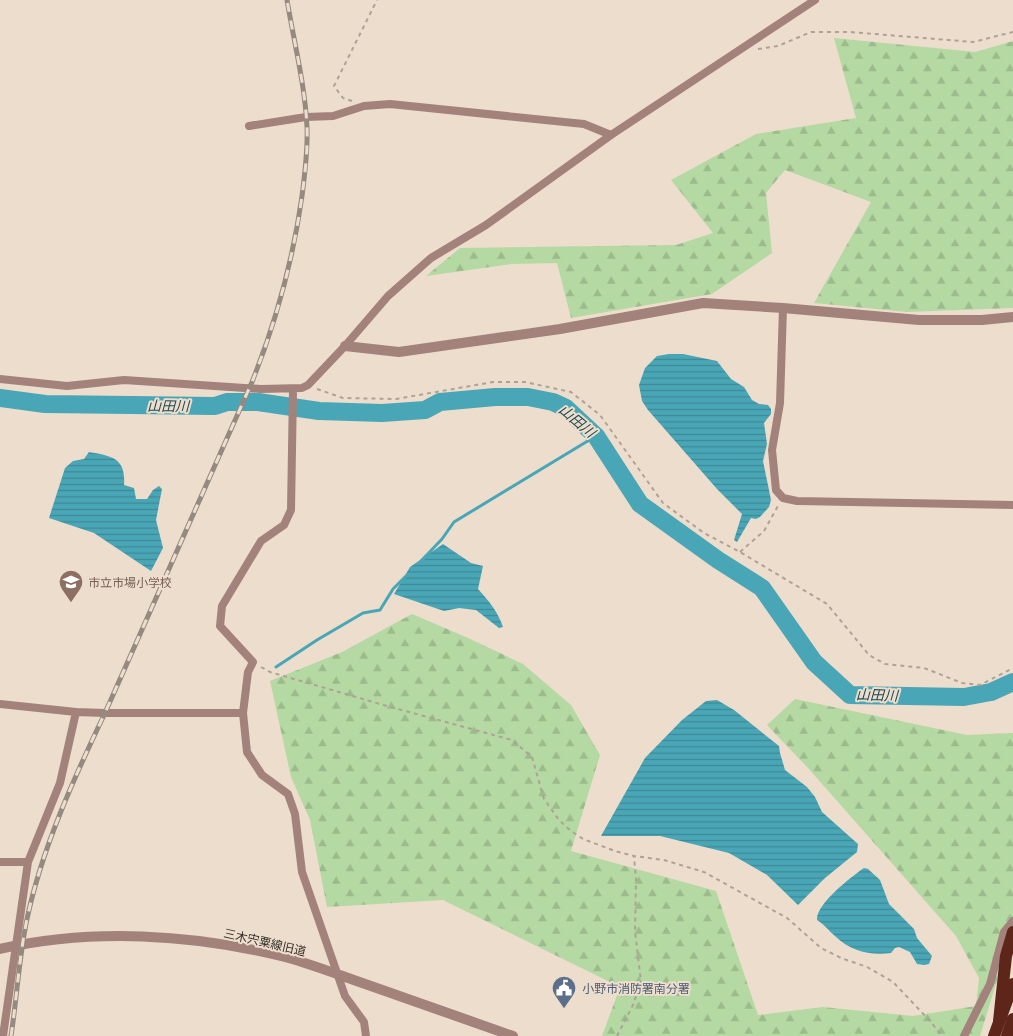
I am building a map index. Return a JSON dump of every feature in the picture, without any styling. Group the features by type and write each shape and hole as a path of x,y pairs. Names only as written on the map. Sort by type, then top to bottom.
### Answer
{"highway":[{"path":"999,1021 1006,956 1013,932"},
{"path":"994,1036 1013,984"},
{"path":"1007,1036 1013,1019"}],"street":[{"path":"0,379 67,386 124,380 261,389 294,389 308,385 388,296 431,258 486,225 610,134 815,0"},
{"path":"249,126 306,117 333,116 364,106 390,104 584,124 610,134"},
{"path":"345,346 399,352 551,330 703,303 919,320 982,320 1013,317"},
{"path":"783,308 780,403 772,450 776,490 783,498 797,501 1013,506"},
{"path":"294,389 291,510 284,525 261,541 222,606 220,626 253,662 248,672 243,713 247,752 262,775 288,794 295,814 302,872 345,996 364,1022 366,1036"},
{"path":"0,704 76,712 243,713"},
{"path":"3,1036 28,862 60,783 76,712"},
{"path":"0,862 28,862"},
{"path":"964,1036 990,984 1004,932 1013,921"},
{"name":"三木宍粟線旧道","path":"0,949 45,941 94,937 144,937 191,940 237,947 286,957 513,1036"}],"path":[{"path":"364,106 343,98 334,86 377,0"},
{"path":"740,48 754,50 778,46 811,32 850,32 972,42 1013,32"},
{"path":"308,385 343,398 396,399 493,382 524,382 571,392 600,416 663,503 704,533 828,604 869,656 885,664 924,668 962,683 980,685 1013,668"},
{"path":"740,552 764,531 783,498"},
{"path":"253,662 270,672 512,740 532,756 544,799 559,820 584,839 634,856 664,860 704,872 787,918 821,948 867,968 892,982 942,1036"},
{"path":"617,1036 642,982 635,931 636,881 634,856"}],"green space":[{"path":"834,38 975,52 1013,41 1013,308 907,312 814,303 871,202 785,170 766,193 772,253 712,294 571,318 557,263 511,264 426,276 460,248 676,245 713,233 671,180 756,134 856,118"},
{"path":"412,614 523,664 571,705 600,755 571,851 716,891 758,1015 823,1007 913,1016 976,1006 979,978 956,936 808,768 767,725 795,699 967,735 1013,733 1013,928 980,1036 602,1036 620,987 443,900 327,907 310,820 291,777 270,681 342,652"}],"water":[{"path":"683,354 717,361 731,379 744,387 752,400 759,404 768,405 771,409 771,414 764,423 767,444 763,461 771,500 769,507 760,517 756,519 751,518 737,542 734,540 742,514 717,489 642,401 639,385 645,368 657,356"},
{"path":"89,452 111,457 120,464 123,469 124,485 134,488 136,499 147,499 153,490 159,486 162,489 156,520 163,548 151,571 94,533 49,518 65,468 73,461 84,459"},
{"path":"443,544 471,563 483,566 478,589 499,616 503,627 499,628 476,610 459,608 444,611 394,594 410,567"},
{"path":"717,700 734,710 779,746 785,770 807,787 815,797 822,812 858,844 857,852 825,878 798,905 767,875 729,853 660,836 601,836 645,758 682,720 706,701"},
{"path":"864,868 868,869 880,880 889,904 914,929 917,938 932,956 929,964 917,964 910,952 899,947 895,948 891,953 883,954 868,953 854,949 841,941 817,920 822,906 828,899 843,884"}],"waterway":[{"name":"山田川","path":"0,398 45,404 215,406 227,402 258,402 319,411 382,413 425,410 440,402 495,397 528,397 553,402 566,408 596,436 640,504 718,560 762,588 814,662 850,695 964,697 991,692 1013,682"},
{"path":"421,561 442,539 454,522 596,436"},
{"path":"276,667 363,613 380,610 393,589 406,576"}],"railway":[{"path":"11,1036 27,919 33,892 50,840 82,763 252,382 269,337 283,290 294,244 307,153 304,95 287,0"}],"place":[{"name":"市立市場小学校","path":"71,603"},
{"name":"小野市消防署南分署","path":"564,1009"}]}
